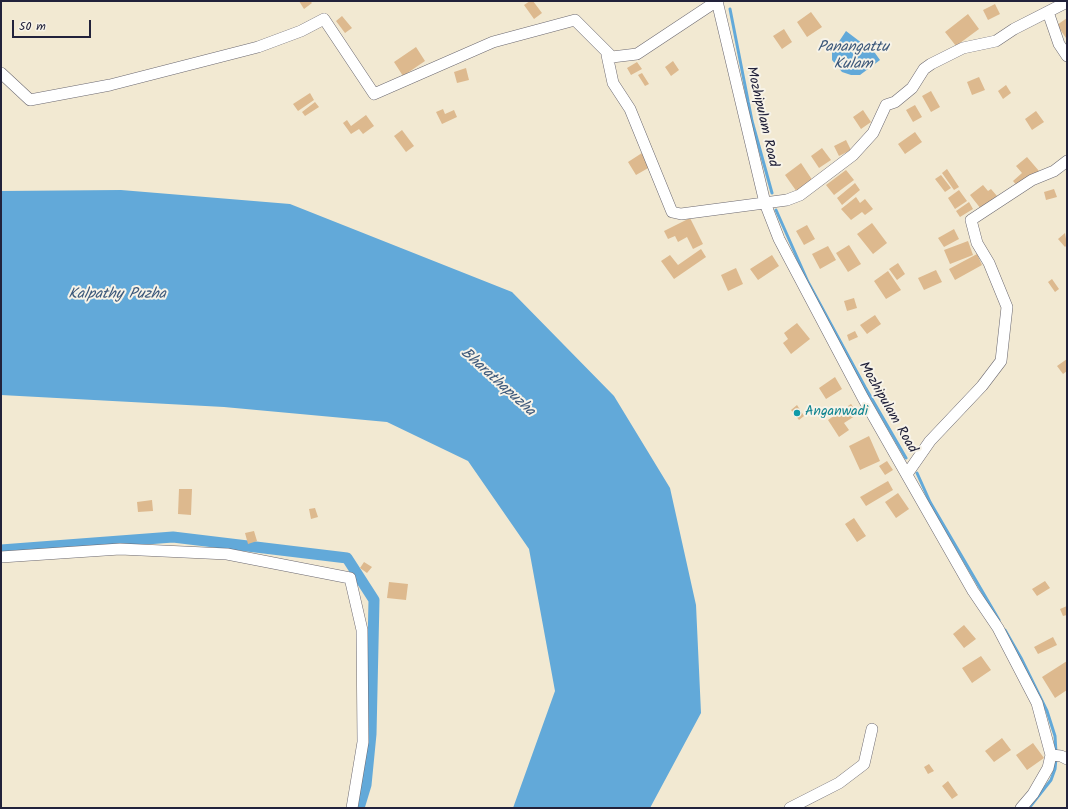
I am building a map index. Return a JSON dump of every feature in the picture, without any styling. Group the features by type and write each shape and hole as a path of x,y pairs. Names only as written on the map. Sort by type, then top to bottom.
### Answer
{"street":[{"path":"717,1 636,54 612,57 607,55 613,83 630,109 672,212 681,214 787,200 800,195 853,155 873,133 886,105 895,102 912,88 924,69 963,48 996,41 1014,29 1067,2"},
{"name":"Mozhipulam Road","path":"717,1 765,203 779,239 837,351 973,591 998,628 1037,703 1060,756 1048,768 1033,794 1021,808"},
{"path":"1048,12 1059,44 1067,56"},
{"path":"1,74 30,100 110,85 258,48 301,31 324,19 374,94 493,42 575,20 612,57"},
{"path":"907,474 930,440 982,386 1001,361 1007,307 978,243 970,220 1032,180 1054,171 1067,161"},
{"path":"1,557 120,549 227,554 350,578 362,630 363,702 363,742 352,808"},
{"path":"790,808 839,783 864,764 872,729"}],"water":[{"name":"Panangattu Kulam","path":"846,31 875,53 880,60 860,75 851,75 842,72 832,60 832,52"},
{"name":"Kalpathy Puzha","path":"121,190 290,204 512,292 614,396 670,488 696,605 701,713 650,808 513,808 555,691 529,549 468,461 387,422 224,407 1,395 1,191"}],"building":[{"path":"299,1 310,1 312,3 304,9"},
{"path":"530,1 533,1 542,13 534,19 524,5"},
{"path":"995,4 1000,14 988,20 983,10"},
{"path":"811,12 822,27 807,37 797,22"},
{"path":"968,14 979,29 956,46 945,32"},
{"path":"342,16 352,28 345,33 336,21"},
{"path":"1067,18 1067,37 1066,38 1057,25"},
{"path":"784,29 792,42 782,49 773,36"},
{"path":"416,47 425,61 403,76 394,62"},
{"path":"673,61 679,70 671,76 665,67"},
{"path":"637,62 642,69 631,75 627,68"},
{"path":"466,68 469,80 457,83 454,72"},
{"path":"642,73 649,84 645,86 638,75"},
{"path":"979,77 985,90 972,95 967,82"},
{"path":"1006,85 1011,93 1003,99 998,91"},
{"path":"931,91 940,107 931,112 922,96"},
{"path":"310,93 314,100 298,111 293,104"},
{"path":"315,102 319,107 305,116 302,112"},
{"path":"915,105 922,117 913,122 906,110"},
{"path":"443,109 445,114 454,110 457,117 442,124 436,112"},
{"path":"863,110 871,122 861,129 853,117"},
{"path":"1036,111 1044,122 1032,130 1025,119"},
{"path":"366,115 374,126 363,134 359,129 351,134 343,123 347,120 351,126"},
{"path":"402,130 414,146 406,152 394,136"},
{"path":"915,132 922,142 905,154 898,144"},
{"path":"846,140 851,150 839,156 834,146"},
{"path":"822,148 831,160 819,168 811,156"},
{"path":"642,153 650,167 636,175 628,162"},
{"path":"1027,157 1039,171 1019,188 1013,181 1022,173 1016,166"},
{"path":"801,163 813,181 797,192 785,175"},
{"path":"947,169 959,187 954,190 942,173"},
{"path":"846,170 854,180 834,195 826,185"},
{"path":"941,175 951,188 945,192 935,179"},
{"path":"855,183 860,190 842,205 837,198"},
{"path":"983,185 988,191 991,189 997,196 981,209 970,195"},
{"path":"1054,189 1057,197 1046,200 1044,192"},
{"path":"959,190 967,201 955,209 948,198"},
{"path":"856,197 860,203 865,199 873,209 865,215 862,212 851,220 841,209"},
{"path":"969,202 973,209 960,217 956,211"},
{"path":"690,218 703,244 693,249 687,237 678,242 675,236 668,239 664,231"},
{"path":"872,223 887,243 873,254 857,234"},
{"path":"807,225 815,239 804,245 796,231"},
{"path":"954,229 959,239 944,247 938,238"},
{"path":"1065,233 1067,245 1065,247 1058,239"},
{"path":"968,241 973,255 950,264 944,250"},
{"path":"849,245 861,264 848,272 836,253"},
{"path":"828,246 836,260 820,269 812,254"},
{"path":"701,249 706,257 674,279 661,261 670,255 678,265"},
{"path":"977,254 982,265 955,280 949,269"},
{"path":"772,255 779,266 758,280 750,269"},
{"path":"898,263 905,274 897,280 889,269"},
{"path":"736,268 743,284 728,291 721,275"},
{"path":"936,270 942,282 924,290 918,278"},
{"path":"888,271 901,290 886,299 874,281"},
{"path":"1052,279 1059,289 1055,292 1048,282"},
{"path":"854,298 857,308 847,311 844,301"},
{"path":"875,315 881,324 867,334 860,325"},
{"path":"797,323 810,339 791,354 783,343 788,339 784,333"},
{"path":"855,331 858,337 849,341 847,335"},
{"path":"1067,359 1067,371 1063,374 1057,366"},
{"path":"835,377 842,389 826,399 819,388"},
{"path":"851,404 858,414 844,423 849,430 839,437 828,420"},
{"name":"Anganwadi","path":"797,405 804,416 799,420 791,410"},
{"path":"869,436 880,461 860,470 849,446"},
{"path":"887,461 893,470 885,475 879,466"},
{"path":"888,481 893,490 866,506 860,497"},
{"path":"179,489 192,489 191,515 178,514"},
{"path":"898,493 909,509 896,518 885,502"},
{"path":"152,500 153,511 138,512 137,502"},
{"path":"315,508 318,517 311,519 309,509"},
{"path":"854,518 866,536 857,542 845,524"},
{"path":"254,531 257,541 248,544 245,533"},
{"path":"364,562 372,567 367,573 360,568"},
{"path":"1045,581 1050,588 1037,596 1032,589"},
{"path":"389,582 408,584 406,600 387,598"},
{"path":"1067,606 1067,615 1063,616 1060,609"},
{"path":"964,625 976,639 964,648 953,634"},
{"path":"1053,637 1057,645 1038,654 1034,647"},
{"path":"981,656 991,670 972,683 962,668"},
{"path":"1067,661 1067,690 1055,698 1042,677"},
{"path":"1002,738 1011,750 994,762 985,751"},
{"path":"1033,743 1044,758 1027,770 1016,755"},
{"path":"929,764 934,771 928,774 924,767"},
{"path":"948,781 958,795 952,799 942,786"}],"waterway":[{"path":"730,9 752,121 772,193"},
{"path":"776,210 808,282 865,387 906,458"},
{"path":"917,473 930,502 999,620"},
{"path":"1,550 173,537 347,558 374,600 371,734 366,785 359,808"},
{"path":"1005,630 1021,658 1047,711 1055,736 1056,753"},
{"path":"1029,808 1051,780 1055,769 1056,758"}],"place":[{"name":"Anganwadi","path":"797,413"}],"water label":[{"name":"Bharathapuzha","path":"497,383"}]}
